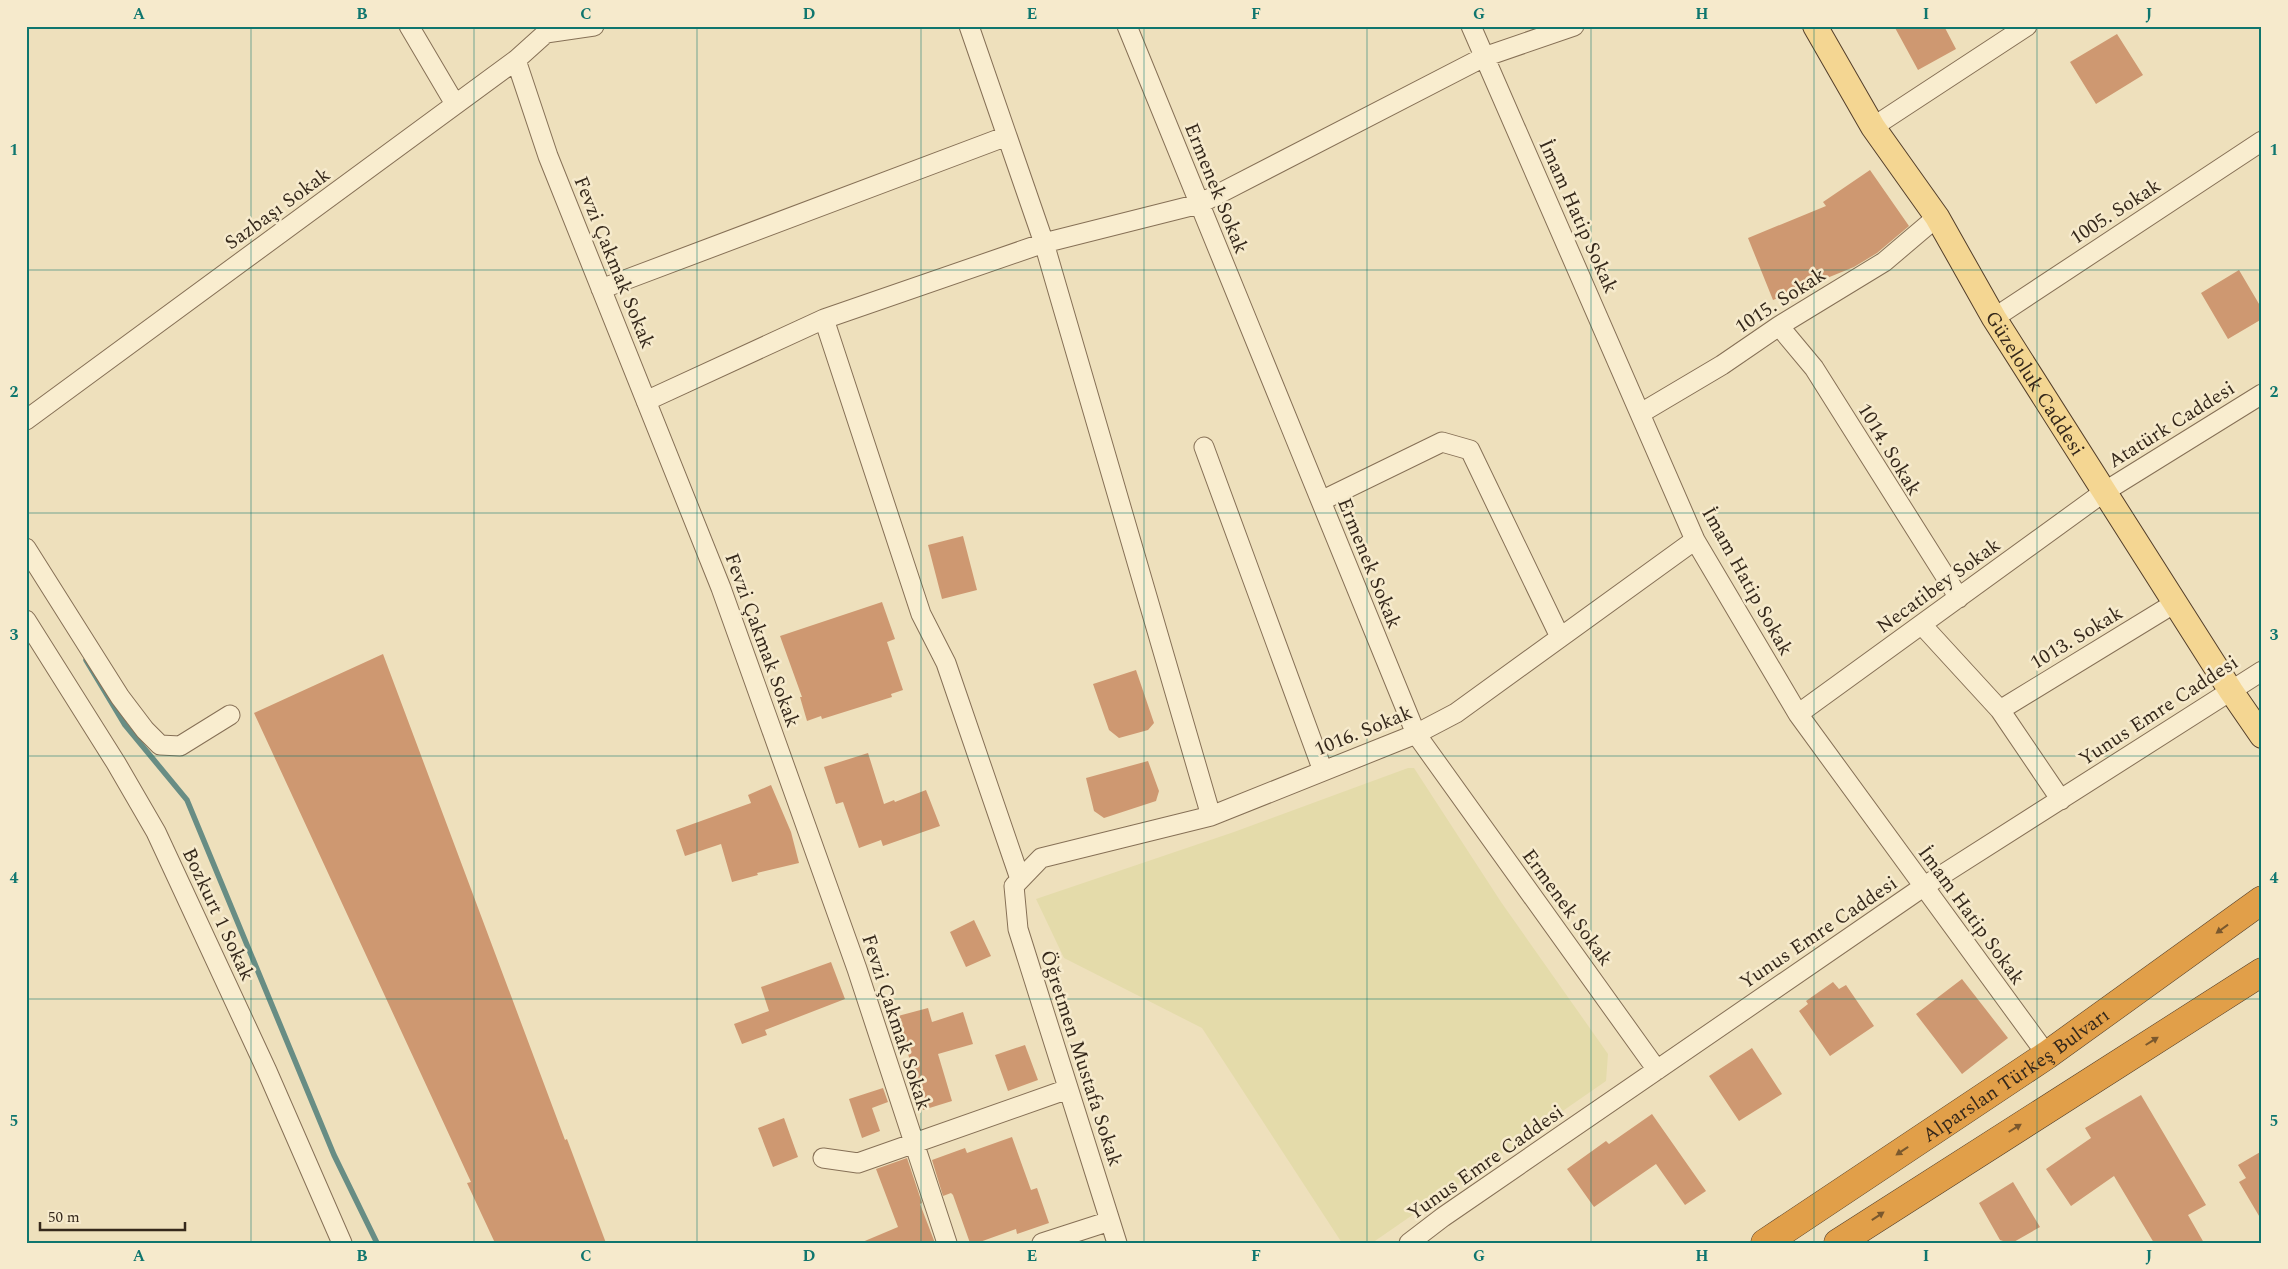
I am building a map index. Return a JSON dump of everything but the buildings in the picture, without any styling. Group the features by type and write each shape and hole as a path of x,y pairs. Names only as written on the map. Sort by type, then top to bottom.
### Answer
{"highway":[{"name":"Alparslan Türkeş Bulvarı","path":"1765,1243 2047,1055 2262,900"},
{"path":"1838,1243 2262,972"}],"main road":[{"name":"Güzeloluk Caddesi","path":"1815,26 1872,127 1938,217 1994,318 2231,691 2262,736"}],"street":[{"path":"409,26 455,104"},
{"path":"546,30 582,30 594,26"},
{"path":"969,26 1044,243 1211,816"},
{"name":"Ermenek Sokak","path":"1127,26 1416,734 1657,1070"},
{"name":"İmam Hatip Sokak","path":"1471,26 1695,540 1798,714 2047,1055"},
{"path":"646,401 824,319 1044,243 1199,204 1484,57 1574,26"},
{"path":"1872,127 2027,26"},
{"name":"Sazbaşı Sokak","path":"26,420 516,60 546,30"},
{"name":"Fevzi Çakmak Sokak","path":"516,60 548,156 721,588 854,960 947,1243"},
{"path":"601,289 1007,136"},
{"name":"1005. Sokak","path":"1994,318 2262,141"},
{"name":"1015. Sokak","path":"1641,413 1722,365 1779,326 1884,262 1938,217"},
{"name":"Öğretmen Mustafa Sokak","path":"824,319 921,614 946,663 1017,883 1018,929 1117,1243"},
{"name":"1014. Sokak","path":"1779,326 1814,368 1959,598"},
{"name":"Atatürk Caddesi","path":"2104,492 2262,394"},
{"path":"1321,500 1442,442 1470,450 1560,636"},
{"path":"1204,447 1323,771"},
{"name":"Necatibey Sokak","path":"1798,714 2104,492"},
{"name":"1016. Sokak","path":"1017,883 1041,858 1211,816 1416,734 1456,713 1695,540"},
{"path":"26,548 120,697 144,730 160,745 180,746 230,715"},
{"name":"1013. Sokak","path":"2000,710 2175,603"},
{"name":"Bozkurt 1 Sokak","path":"26,620 116,763 156,832 267,1071 342,1243"},
{"path":"1922,625 2000,710 2061,800"},
{"name":"Yunus Emre Caddesi","path":"1410,1243 1443,1217 1924,887 2262,671"},
{"path":"823,1158 858,1163 1068,1089"},
{"path":"1042,1243 1110,1221"}],"shaded area":[{"path":"1408,768 1414,768 1501,902 1608,1054 1606,1081 1372,1243 1342,1243 1202,1028 1064,958 1036,899 1234,832"}],"waterway":[{"path":"86,660 125,725 187,800 334,1155 377,1243"}]}
